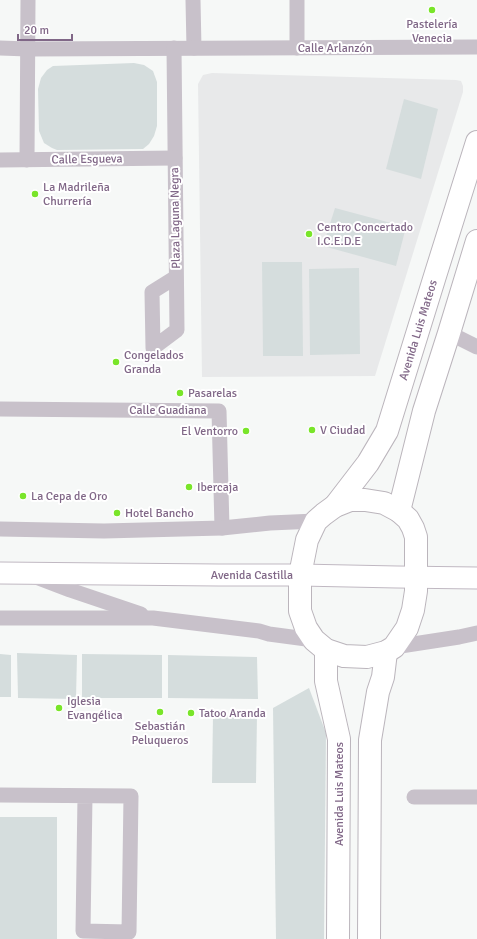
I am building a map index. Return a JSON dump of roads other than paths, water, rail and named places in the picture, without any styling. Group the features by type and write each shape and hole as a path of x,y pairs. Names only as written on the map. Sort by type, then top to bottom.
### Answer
{"highway":[{"name":"Avenida Luis Mateos","path":"335,506 368,463 387,431 477,142"},
{"path":"399,510 424,411 477,241"},
{"path":"369,939 370,740 378,692 390,649 407,628 413,610 416,591 416,537 408,519 399,510 384,503 365,500 350,500 335,506 316,521 307,540 300,575 300,611 306,628 320,645 344,656 367,657 390,649"},
{"name":"Avenida Luis Mateos","path":"320,645 326,682 339,740 338,939"}],"street":[{"path":"27,160 28,0"},
{"path":"193,0 194,48"},
{"path":"297,0 297,48"},
{"name":"Calle Arlanzón","path":"0,48 477,47"},
{"name":"Plaza Laguna Negra","path":"174,48 176,278"},
{"name":"Calle Esgueva","path":"0,160 174,158"},
{"path":"449,333 477,347"},
{"name":"Calle Guadiana","path":"0,409 219,411 222,528"},
{"path":"0,529 104,531 222,528 270,523 316,521"},
{"name":"Avenida Castilla","path":"0,573 477,578"},
{"name":"Avenida Castilla","path":"27,574 152,618"},
{"name":"Avenida Castilla","path":"0,618 152,618 259,631 320,645"},
{"path":"390,649 477,633"},
{"path":"0,795 131,796 129,932 83,931 85,796"},
{"path":"414,797 477,798"}],"place":[{"name":"Pastelería Venecia","path":"432,10"},
{"name":"La Madrileña Churrería","path":"35,194"},
{"name":"Centro Concertado I.C.E.D.E","path":"309,234"},
{"name":"Congelados Granda","path":"116,362"},
{"name":"Pasarelas","path":"180,393"},
{"name":"V Ciudad","path":"312,430"},
{"name":"El Ventorro","path":"246,431"},
{"name":"Ibercaja","path":"189,487"},
{"name":"La Cepa de Oro","path":"23,496"},
{"name":"Hotel Bancho","path":"117,513"},
{"name":"Iglesia Evangélica","path":"59,708"},
{"name":"Sebastián Peluqueros","path":"160,712"},
{"name":"Tatoo Aranda","path":"191,713"}]}
